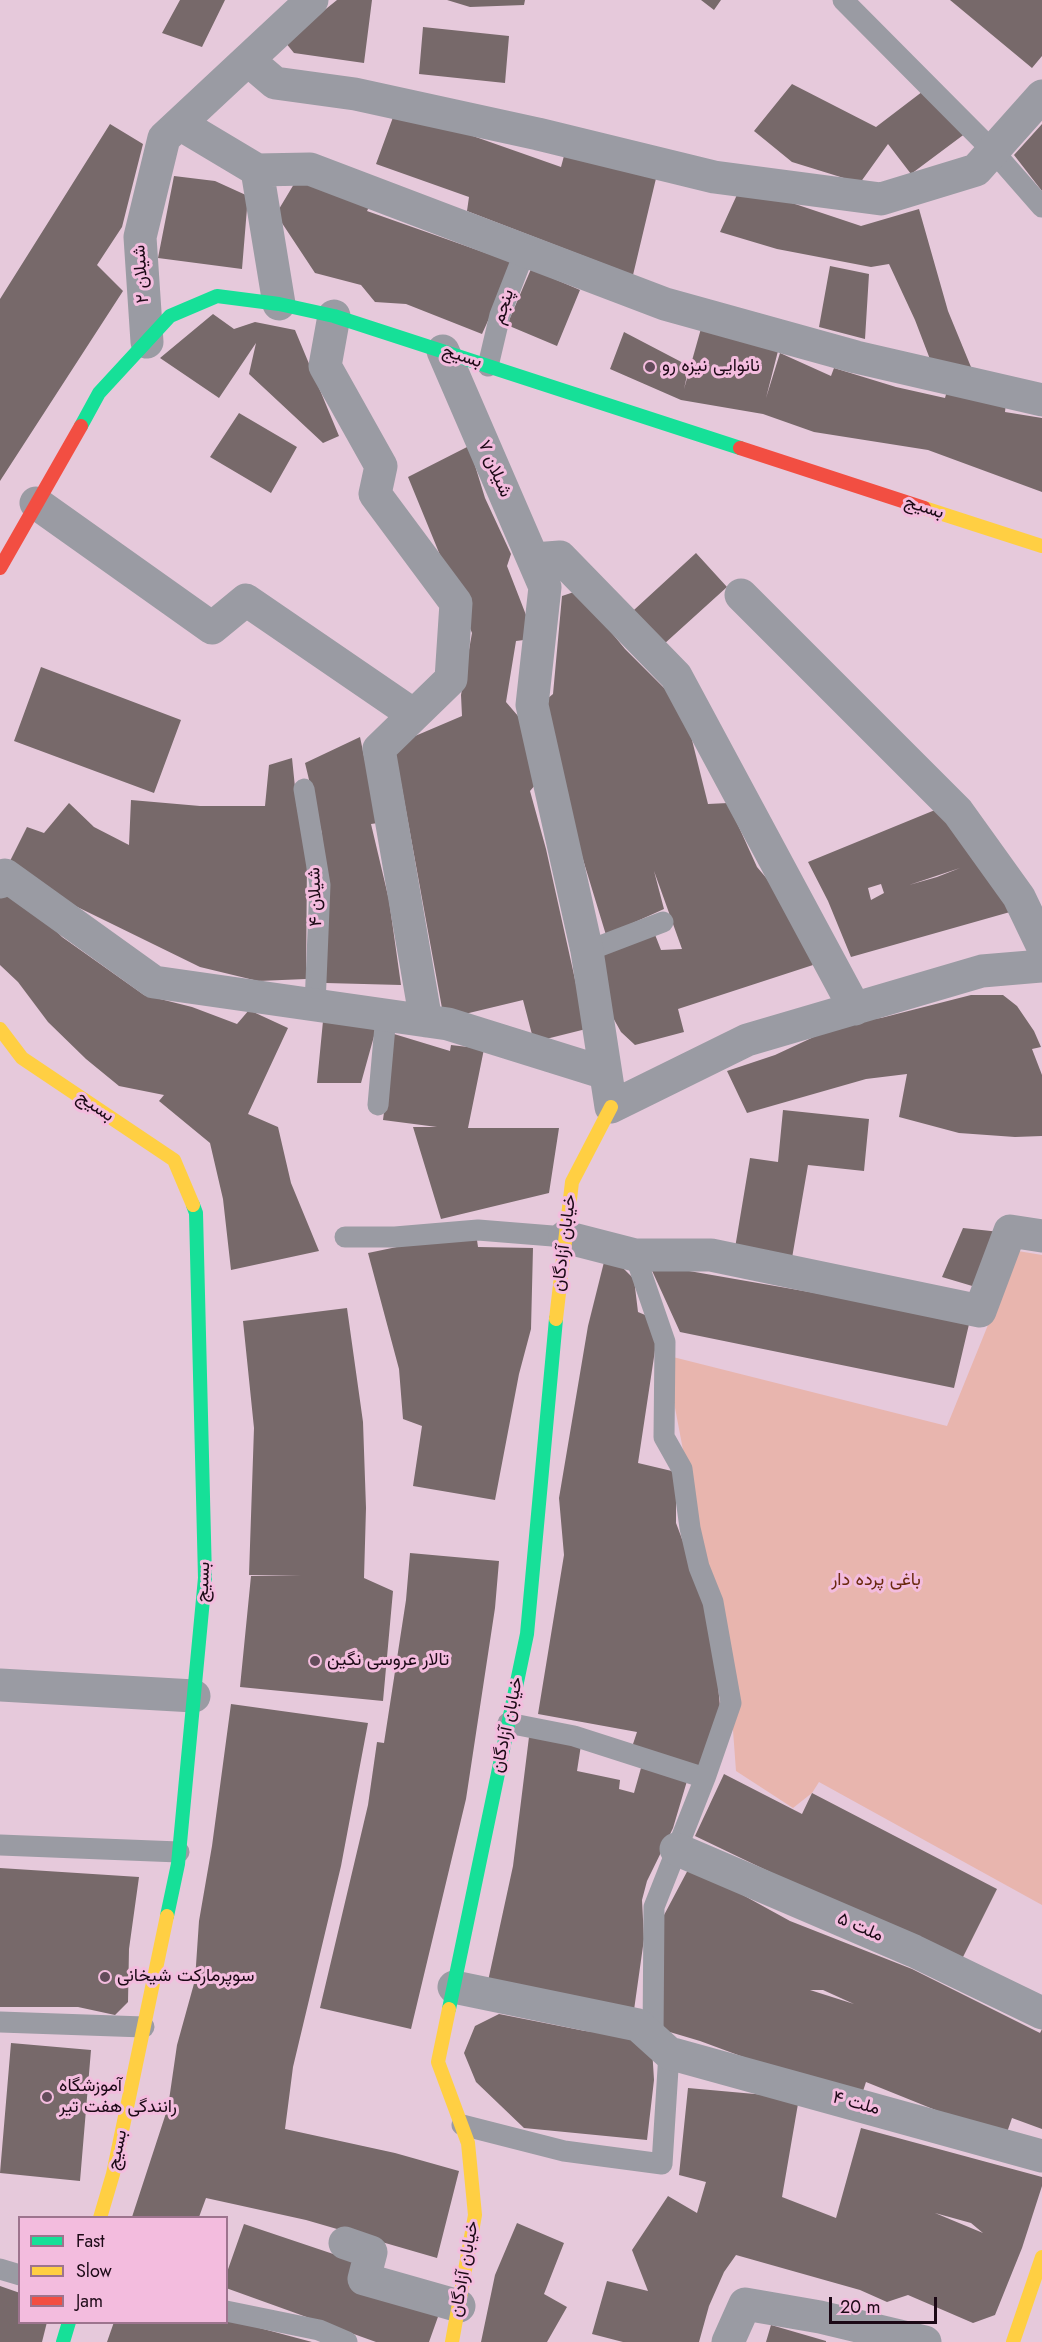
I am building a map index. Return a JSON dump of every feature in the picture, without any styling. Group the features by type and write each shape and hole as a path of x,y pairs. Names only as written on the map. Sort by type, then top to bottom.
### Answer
{"street":[{"path":"312,0 172,131 257,170 310,169 665,304 856,357 1042,400"},
{"path":"248,60 275,82 355,94 538,134 714,177 881,199 976,170 1042,96"},
{"name":"شیلان ۲","path":"147,342 140,237 172,131"},
{"path":"257,170 279,304"},
{"name":"بسیج","path":"0,568 99,393 170,316 217,296 279,304 334,316 1042,546"},
{"path":"334,316 325,366 381,466 375,494 456,603 451,679 379,749 426,1021"},
{"name":"شیلان ۷","path":"443,351 539,573"},
{"path":"36,503 212,628 246,600 414,715"},
{"path":"855,1009 676,676 560,557 539,573 532,705 587,951 611,1107 747,1040 855,1009 982,971 1042,966"},
{"path":"741,595 958,813 1019,897 1042,945"},
{"path":"0,882 5,875 154,982 448,1024 605,1074"},
{"name":"بسیج","path":"0,1029 22,1058 174,1160 196,1213 206,1578 179,1852 113,2174 100,2216"},
{"name":"خیابان آزادگان","path":"452,2342 475,2215 468,2143 438,2062 526,1634 551,1360 572,1182 611,1107"},
{"path":"565,1237 635,1255 711,1255 980,1311 1010,1231 1042,1236"},
{"path":"0,1685 194,1696"},
{"name":"ملت ۵","path":"676,1848 914,1951 1042,2013"},
{"name":"ملت ۴","path":"454,1987 638,2025 661,2046 1042,2156"},
{"path":"345,2243 371,2252 364,2279 459,2306"},
{"path":"1013,2342 1042,2257"},
{"path":"728,2342 745,2304 820,2317 925,2342"},
{"path":"63,2342 68,2324"}],"lane":[{"path":"843,0 993,152 1042,207"},
{"name":"پنجم","path":"488,366 500,315 525,250"},
{"name":"شیلان ۴","path":"304,789 320,885 315,1005"},
{"path":"587,951 663,922"},
{"path":"378,1106 386,1015"},
{"path":"345,1237 395,1237 478,1230 565,1237"},
{"path":"462,2125 564,2151 662,2164 661,2046 654,1907 705,1778 731,1703 713,1602 699,1567 690,1528 682,1469 664,1437 665,1342 635,1255"},
{"path":"508,1724 574,1736 705,1778"},
{"path":"0,1845 179,1852"},
{"path":"0,2022 144,2026"},
{"path":"0,2269 18,2274"},
{"path":"228,2311 319,2330 347,2342"}],"green space":[{"name":"باغی پرده دار","path":"1018,1251 1042,1255 1042,1905 819,1782 812,1793 793,1808 736,1771 731,1703 665,1355 947,1426"}],"building":[{"path":"180,0 225,0 202,47 162,33"},
{"path":"337,0 372,0 364,63 294,53 285,42"},
{"path":"447,0 525,0 524,5 470,7"},
{"path":"701,0 721,0 714,10"},
{"path":"950,0 1042,0 1042,56 1032,68"},
{"path":"423,27 509,36 505,83 419,74"},
{"path":"935,82 970,130 911,174 888,144 860,183 792,162 754,131 792,84 876,127"},
{"path":"396,109 561,167 568,141 658,170 633,275 467,211 469,197 376,164"},
{"path":"110,124 143,144 122,227 97,265 123,291 0,481 0,299"},
{"path":"1042,124 1042,191 1014,155"},
{"path":"174,176 215,181 248,196 242,269 158,258"},
{"path":"297,179 371,203 367,211 514,263 482,334 406,304 375,302 361,285 315,273 276,214"},
{"path":"741,186 861,226 919,209 948,311 971,367 933,367 915,320 889,264 871,267 777,249 720,232"},
{"path":"830,266 869,274 865,339 819,327"},
{"path":"531,269 580,290 557,346 507,325"},
{"path":"213,314 234,329 255,322 295,330 339,436 323,443 249,374 256,343 219,398 160,358"},
{"path":"702,325 778,351 766,398 780,353 831,376 834,368 896,387 945,398 947,391 1006,402 1005,412 1042,418 1042,492 928,450 814,432 763,414 681,400 610,369 624,332 689,366 684,389"},
{"path":"239,413 297,447 271,493 210,457"},
{"path":"469,446 485,498 511,554 507,566 526,615 524,640 516,641 506,702 524,723 541,778 530,791 546,849 586,1029 534,1042 523,1000 444,1019 394,745 462,716 461,695 472,633 408,477"},
{"path":"696,553 727,587 653,654 622,621"},
{"path":"577,591 625,649 684,708 708,804 728,803 757,867 794,911 813,965 678,1009 684,1032 635,1045 621,1032 611,1014 602,956 654,932 661,950 682,949 654,871 664,909 606,935 578,843 541,704 553,694 562,596"},
{"path":"41,667 181,720 154,793 14,741"},
{"path":"360,737 378,823 371,824 389,900 401,985 326,983 322,834 305,763"},
{"path":"292,758 297,807 307,858 306,979 258,981 200,967 59,898 8,865 27,827 44,833 69,803 94,827 129,845 131,800 200,806 265,806 269,765"},
{"path":"935,810 979,855 1010,912 851,957 828,901 808,862","holes":["960,868 937,877 909,885","881,884 884,893 871,900 868,888"]},
{"path":"10,885 62,937 144,995 192,1007 237,1024 249,1010 288,1028 248,1114 278,1127 291,1183 319,1251 231,1270 223,1199 210,1143 159,1101 164,1095 119,1086 86,1059 48,1022 18,982 0,965 0,895"},
{"path":"971,995 1003,995 1017,1006 1034,1031 1041,1047 1032,1049 1042,1075 1042,1136 1015,1137 959,1133 899,1117 907,1074 866,1079 747,1113 727,1071 775,1055 846,1022 881,1018"},
{"path":"323,1021 376,1029 361,1083 317,1083"},
{"path":"394,1034 450,1051 451,1045 484,1049 468,1128 559,1128 549,1193 441,1219 413,1127 437,1127 383,1120"},
{"path":"783,1110 869,1119 864,1171 808,1165 792,1258 735,1248 750,1158 778,1162"},
{"path":"963,1228 1000,1232 979,1288 942,1277"},
{"path":"477,1240 478,1247 533,1248 531,1329 519,1374 495,1500 413,1486 422,1426 403,1419 399,1369 368,1253 416,1243"},
{"path":"604,1262 621,1266 634,1279 638,1312 650,1317 657,1337 638,1463 676,1472 676,1523 700,1587 714,1642 720,1707 702,1774 630,1753 637,1732 538,1714 564,1555 559,1498 588,1326"},
{"path":"649,1264 970,1320 954,1388 680,1332"},
{"path":"347,1308 363,1422 366,1508 364,1578 393,1591 383,1701 240,1687 251,1576 301,1576 249,1575 254,1428 243,1321"},
{"path":"410,1553 499,1561 495,1608 466,1799 411,2029 320,2008 368,1805 377,1742 384,1743 406,1600"},
{"path":"231,1704 368,1723 341,1866 293,2067 285,2129 395,2153 459,2171 437,2258 306,2220 206,2198 199,2216 132,2216 168,2107 177,2045 195,1980 199,1921 212,1846"},
{"path":"529,1737 581,1745 577,1771 620,1780 619,1789 634,1793 641,1768 687,1781 673,1828 647,1881 642,1900 644,1939 634,2010 488,1981 513,1866"},
{"path":"724,1774 802,1814 812,1793 997,1889 960,1963 695,1836"},
{"path":"690,1866 790,1921 912,1969 1040,2033 1042,2029 1042,2129 1012,2118 1005,2138 866,2082 860,2100 700,2041 663,2030 663,1917","holes":["810,1990 823,1990 854,2004"]},
{"path":"0,1868 139,1877 129,1949 128,2002 115,2015 78,2007 0,2007"},
{"path":"499,2014 585,2031 641,2037 652,2048 654,2080 647,2140 524,2128 476,2082 464,2053 475,2026"},
{"name":"آموزشگاه رانندگی هفت تیر","path":"11,2043 91,2050 80,2181 0,2173"},
{"path":"688,2088 799,2098 782,2197 836,2218 861,2128 1042,2177 1042,2186 1022,2248 995,2315 973,2323 908,2295 887,2302 860,2290 736,2255 724,2272 709,2306 699,2342 623,2342 592,2334 607,2281 648,2291 632,2250 668,2196 697,2213 706,2182 679,2175","holes":["935,2213 971,2223 983,2233"]},
{"path":"517,2223 564,2243 544,2294 567,2307 547,2342 481,2342 495,2275"},
{"path":"244,2224 360,2263 439,2314 429,2342 376,2342 228,2289 228,2269"},
{"path":"0,2286 18,2292 18,2324 46,2324 42,2342 0,2342"},
{"path":"228,2320 312,2342 107,2342 113,2324 228,2324"},
{"path":"771,2325 826,2341 826,2342 766,2342"}],"traffic: fast":[{"path":"81,426 99,393 170,316 217,296 279,304 334,316 740,448"},
{"path":"167,1916 178,1864 205,1578 196,1213 193,1205"},
{"path":"449,2009 527,1634 556,1319"},
{"path":"63,2342 68,2324"}],"traffic: slow":[{"path":"924,508 1042,546"},
{"path":"0,1029 22,1058 174,1160 193,1205"},
{"path":"556,1319 572,1182 611,1107"},
{"path":"101,2216 113,2174 167,1916"},
{"path":"449,2009 438,2062 468,2143 475,2215 452,2342"},
{"path":"1013,2342 1042,2257"}],"traffic: jam":[{"path":"0,568 81,426"},
{"path":"740,448 924,508"}],"place":[{"name":"نانوایی نیزه رو","path":"650,367"},
{"name":"تالار عروسی نگین","path":"315,1661"},
{"name":"سوپرمارکت شیخانی","path":"105,1977"},
{"name":"آموزشگاه رانندگی هفت تیر","path":"47,2097"}]}
